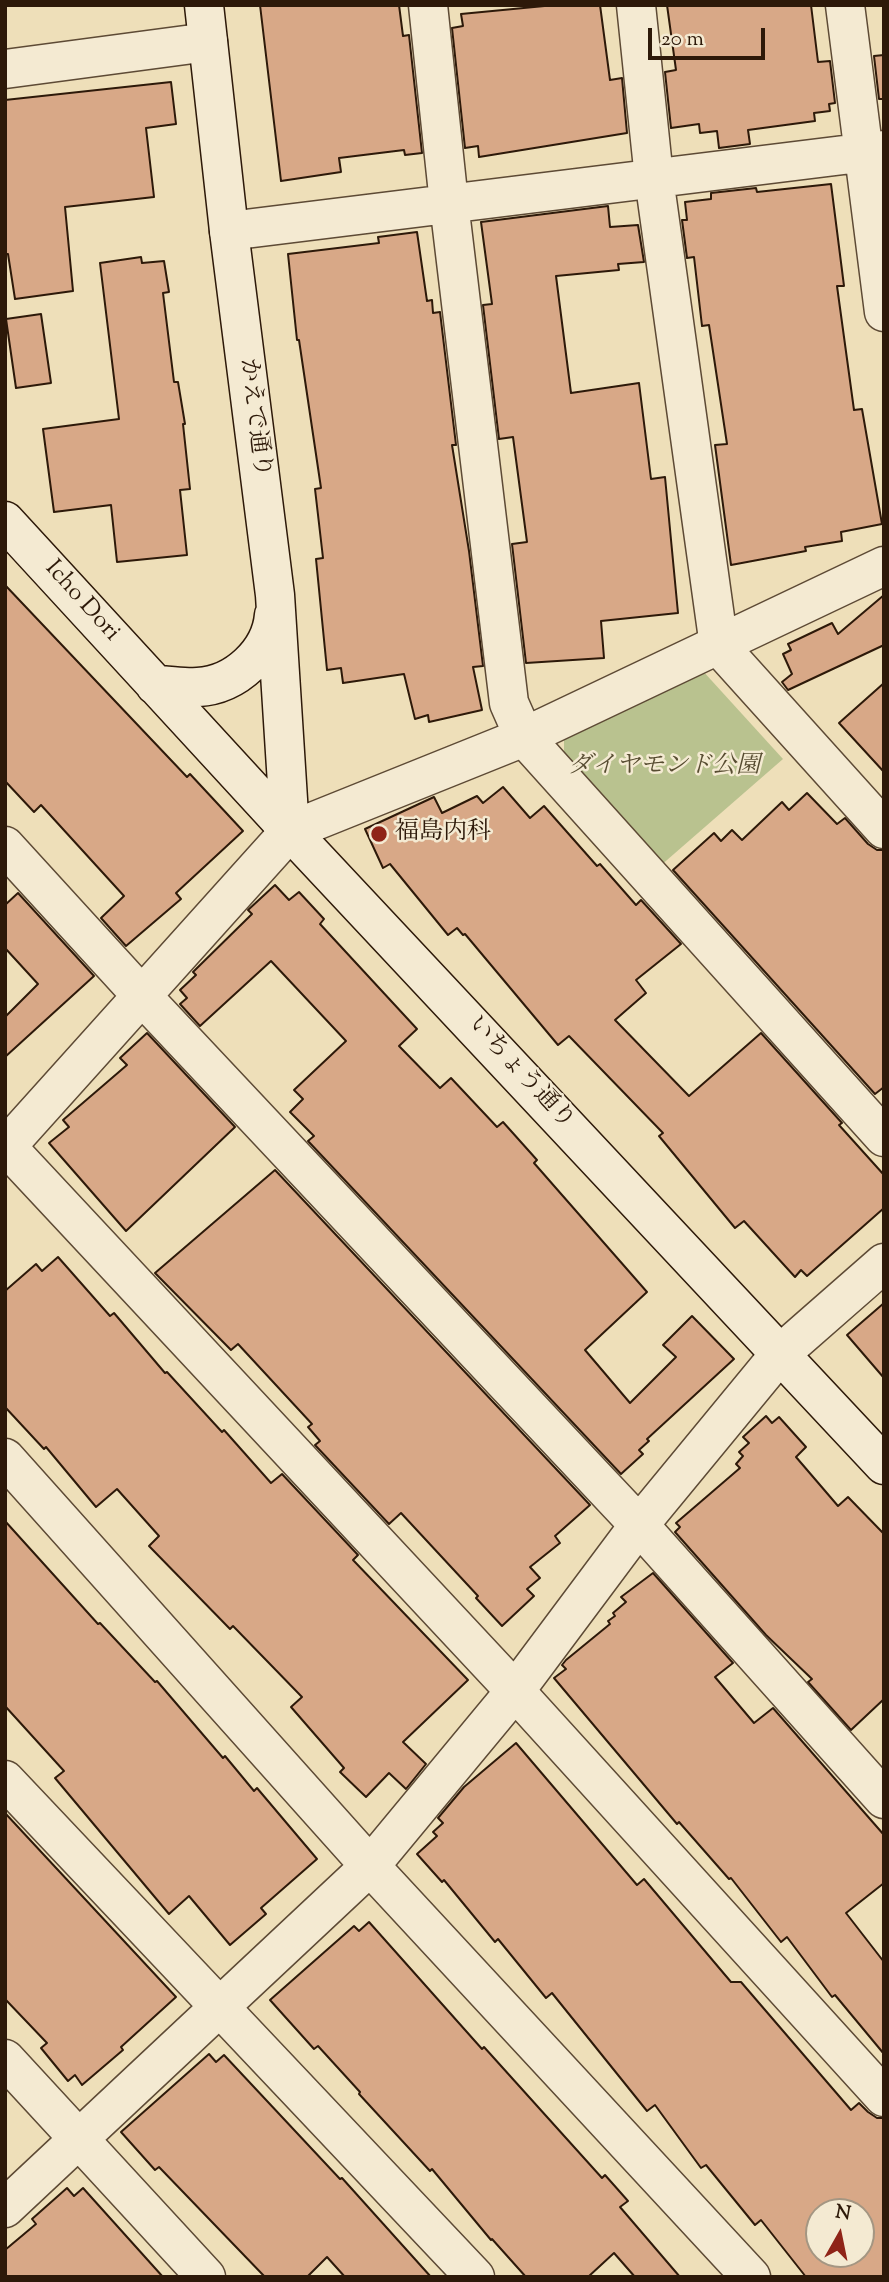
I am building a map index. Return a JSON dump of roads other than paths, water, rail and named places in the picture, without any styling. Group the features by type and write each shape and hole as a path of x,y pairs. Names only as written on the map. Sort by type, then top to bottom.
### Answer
{"street":[{"path":"428,5 509,703 524,737 884,1138"},
{"path":"636,5 654,178 719,646 884,829"},
{"path":"845,5 874,151 884,312"},
{"path":"5,69 206,24"},
{"name":"かえで通り","path":"206,24 275,595 290,831"},
{"path":"229,231 874,151"},
{"name":"Icho Dori","path":"5,521 155,685"},
{"path":"884,566 524,737 290,831 6,1146 515,1691 884,2097"},
{"path":"155,685 200,687 228,679 256,659 273,625 275,595"},
{"name":"いちょう通り","path":"155,685 884,1465"},
{"path":"5,846 142,996 639,1525 884,1799"},
{"path":"5,2208 370,1866 515,1691 639,1525 779,1355 884,1263"},
{"path":"5,1458 370,1866 751,2277"},
{"path":"5,1780 475,2277"},
{"path":"5,2059 206,2277"}],"place":[{"name":"福島内科","path":"379,834"}],"park label":[{"name":"ダイヤモンド公園","path":"664,768"}]}
